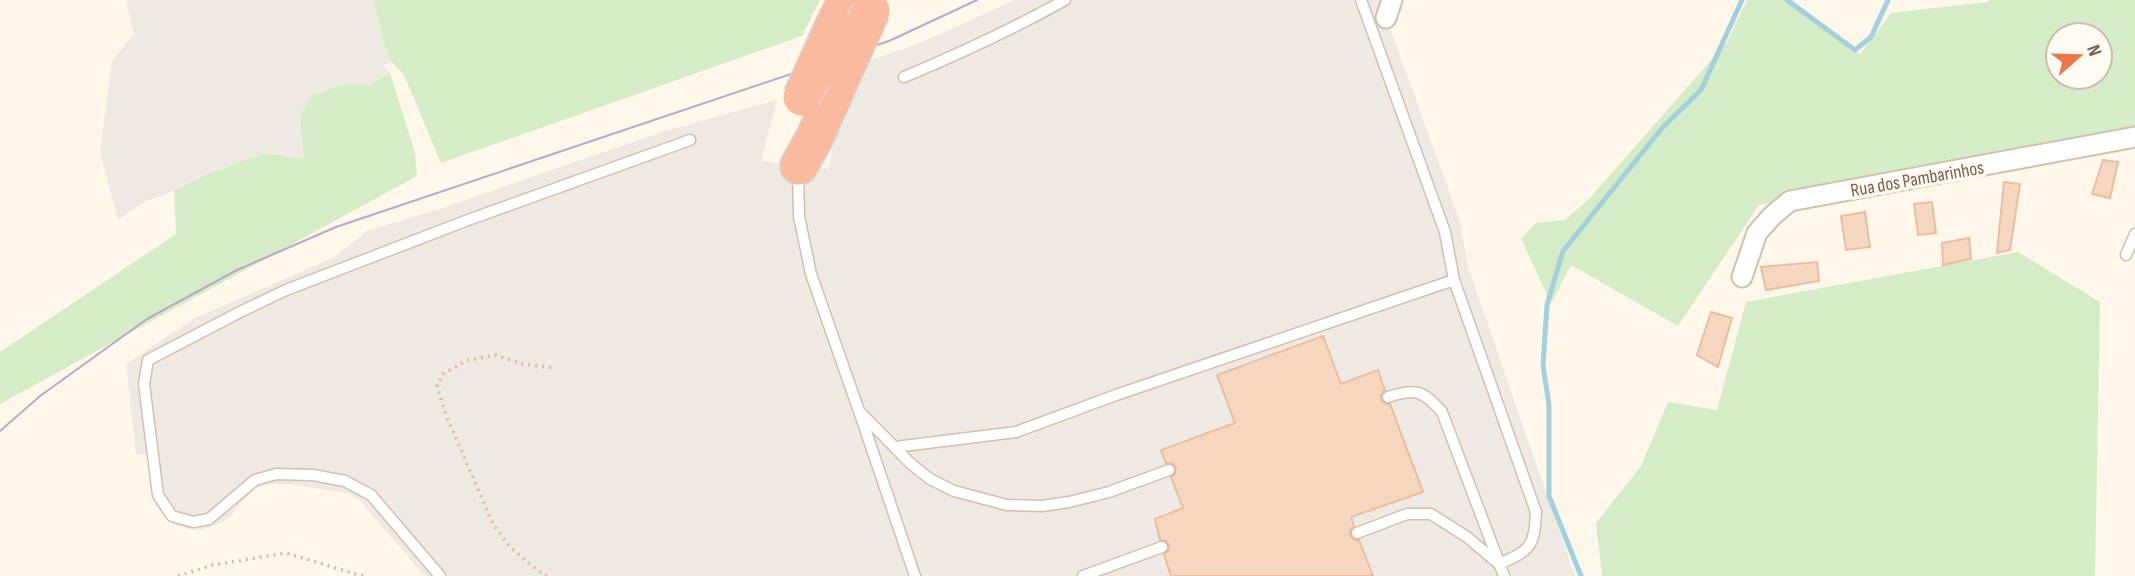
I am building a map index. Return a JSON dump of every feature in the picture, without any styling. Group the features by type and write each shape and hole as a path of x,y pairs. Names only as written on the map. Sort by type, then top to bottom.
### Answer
{"highway":[{"path":"799,166 842,75 857,10"},
{"path":"799,166 790,135 802,97 857,10"}],"street":[{"name":"Rua dos Pambarinhos","path":"1742,277 1757,233 1790,201 2135,137"}],"lane":[{"path":"904,77 1011,29 1065,0"},
{"path":"1361,0 1382,12 1446,232 1454,280 1536,512 1535,539 1522,554 1499,564"},
{"path":"440,576 371,495 345,481 313,475 276,474 255,480 209,519 192,522 172,516 158,495 144,384 148,360 286,290 468,220 690,140"},
{"path":"799,166 799,216 811,274 916,575"},
{"path":"2126,255 2135,234"},
{"path":"895,447 1016,432 1116,395 1454,280"},
{"path":"1388,397 1408,391 1420,393 1434,401 1442,412 1504,576"},
{"path":"859,411 910,463 930,479 954,491 1007,505 1042,506 1069,502 1109,492 1169,470"},
{"path":"1357,533 1407,514 1431,514 1467,537 1499,564"},
{"path":"1083,576 1162,547"}],"path":[{"path":"547,576 510,547 493,524 446,415 436,385 443,374 466,361 495,355 523,364 552,368"},
{"path":"178,576 213,565 286,553 363,576"}],"shaded area":[{"path":"126,0 373,0 385,48 392,62 383,65 390,73 369,85 341,85 300,117 305,159 264,153 144,202 118,220 100,152 112,61 134,34"},
{"path":"1015,0 1380,0 1460,222 1468,267 1575,576 425,576 359,500 347,493 289,484 257,487 231,516 202,530 178,526 169,521 156,506 152,497 147,454 136,455 126,364 197,317 333,258 367,231 665,131 777,100 761,161 829,169 837,119 867,61 918,44"}],"green space":[{"path":"373,0 820,0 802,36 441,163 404,75 392,62 385,48"},
{"path":"1747,0 1792,0 1860,54 1891,13 1990,0 2135,0 2135,128 1759,205 1678,326 1571,265 1551,304 1521,238 1536,223 1565,220 1589,199 1727,42"},
{"path":"390,73 415,153 417,176 0,404 0,352 176,234 174,191 208,174 264,153 304,159 300,117 311,96 341,85 369,85"},
{"path":"2018,252 2100,302 2095,576 1602,576 1596,523 1641,466 1668,402 1717,410 1746,302"}],"building":[{"path":"2103,160 2118,162 2110,198 2092,194"},
{"path":"2004,182 2020,184 2010,250 1997,253"},
{"path":"1932,202 1936,233 1918,235 1914,204"},
{"path":"1865,212 1870,247 1846,250 1841,216"},
{"path":"1969,238 1971,259 1943,265 1942,243"},
{"path":"1817,262 1819,281 1766,290 1761,267"},
{"path":"1711,312 1732,318 1718,367 1697,355"},
{"path":"1323,336 1341,384 1378,370 1385,390 1381,400 1390,404 1423,492 1351,517 1354,526 1350,536 1359,540 1373,576 1171,576 1164,554 1169,545 1160,540 1155,519 1183,508 1171,477 1176,468 1173,464 1166,463 1161,450 1235,423 1217,375"}],"waterway":[{"path":"1581,576 1549,496 1549,405 1543,365 1547,305 1563,251 1663,127 1701,90 1742,0"},
{"path":"1787,0 1855,50 1871,37 1888,0"}],"tram line":[{"path":"0,431 40,396 147,319 237,270 336,227 889,41 977,0"}]}
